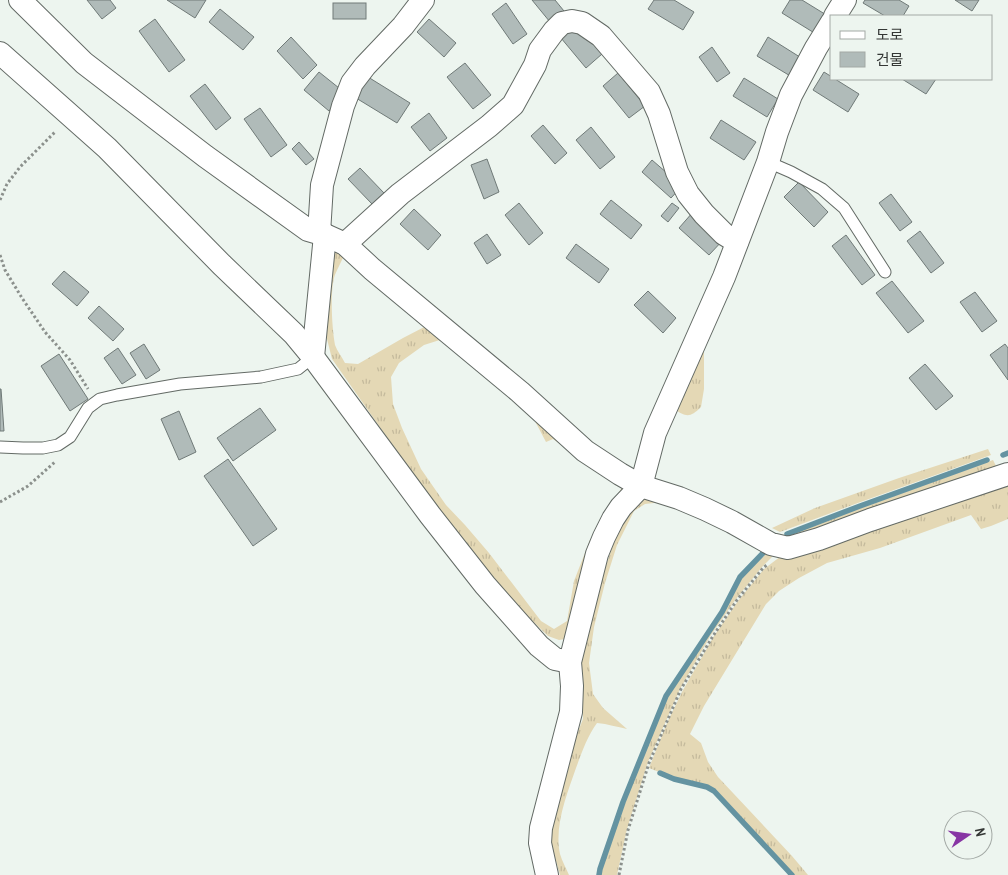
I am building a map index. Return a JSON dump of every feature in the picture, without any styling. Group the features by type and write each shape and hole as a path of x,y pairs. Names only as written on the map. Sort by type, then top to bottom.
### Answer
{"street":[{"path":"20,0 91,68 205,156 308,230 345,244 520,392 585,450 641,486 679,498 732,522 771,544 788,548 1008,474"},
{"path":"313,357 322,234 322,185 343,106 352,83 365,66 403,26 423,0"},
{"path":"836,15 845,0"},
{"path":"345,244 400,194 513,105 535,66 540,50 554,30 562,23 572,21 582,23 602,36 648,92 659,114 677,172 688,194 724,234 737,242"},
{"path":"547,875 540,844 541,828 571,712 572,686 570,662 595,562 604,537 613,520 621,507 641,486 655,433 724,277 768,162 791,95 830,25"},
{"path":"0,53 114,155 222,265 294,334 454,547 539,646 555,659 570,662"}],"lane":[{"path":"768,162 822,189 844,208 886,272"},
{"path":"0,447 43,448 58,444 70,437 88,408 100,399 180,384 261,377 298,369 313,357"}],"path":[{"path":"0,200 7,184 20,166 70,116"},
{"path":"0,254 5,270 22,298 45,332 70,360 96,402"},
{"path":"0,502 28,486 69,450 70,437"},
{"path":"619,875 628,830 649,763 681,690 712,636 737,600 763,568 788,548"}],"green space":[{"path":"330,245 345,253 334,278 332,321 335,345 345,363 358,364 430,324 446,338 424,345 399,363 391,377 393,404 421,469 446,505 489,553 541,621 554,629 567,621 574,581 590,540 604,520 622,487 553,439 546,442 527,406 632,486 571,638 559,640 548,636 513,602 424,490 332,359 326,335"},
{"path":"704,343 704,389 701,407 691,415 685,415 674,409"},
{"path":"988,449 991,455 780,532 772,528 815,508"},
{"path":"993,460 999,472 808,541 789,535 861,508"},
{"path":"1008,480 1008,519 981,529 971,515 880,548 827,563 779,591 766,604 704,706 690,734 701,743 708,762 718,777 808,875 794,875 715,790 708,786 674,778 649,768 683,690 714,636 738,601 764,569 785,553 806,555 884,524"},
{"path":"648,494 663,502 645,504 634,511 617,545 594,627 589,663 593,694 603,708 627,729 597,723 580,756 560,821 560,854 569,875 560,875 549,836 577,734 583,719 580,679 581,657 598,588 618,531 627,515"},
{"path":"773,547 781,548 762,567 736,599 711,635 680,689 648,762 627,829 617,875 600,875 624,802 667,697 723,613 741,578"}],"building":[{"path":"87,0 110,0 116,8 102,19"},
{"path":"167,0 206,0 195,18"},
{"path":"532,0 555,0 564,11 550,22"},
{"path":"654,0 674,0 694,12 683,30 648,9"},
{"path":"790,0 802,0 828,16 816,34 782,13"},
{"path":"865,0 899,0 909,6 904,15 883,15 863,3"},
{"path":"955,0 979,0 972,11"},
{"path":"333,3 366,3 366,19 333,19"},
{"path":"506,3 527,34 513,44 492,14"},
{"path":"220,9 254,37 243,50 209,22"},
{"path":"155,19 185,60 169,72 139,31"},
{"path":"429,19 456,43 444,57 417,32"},
{"path":"577,25 602,54 586,68 561,38"},
{"path":"291,37 317,65 303,79 277,51"},
{"path":"768,37 803,59 792,77 757,56"},
{"path":"712,47 730,73 717,82 699,57"},
{"path":"465,63 491,95 473,109 447,77"},
{"path":"319,72 344,92 329,111 304,90"},
{"path":"824,72 830,76 830,80 837,80 859,94 848,112 813,90"},
{"path":"618,73 645,106 629,118 603,86"},
{"path":"368,77 410,103 397,123 356,98"},
{"path":"744,78 778,99 767,117 733,96"},
{"path":"904,80 935,80 926,94"},
{"path":"205,84 231,118 216,130 190,96"},
{"path":"260,108 287,145 271,157 244,119"},
{"path":"429,113 447,138 430,151 411,127"},
{"path":"721,120 756,142 744,160 710,138"},
{"path":"543,125 567,153 555,164 531,136"},
{"path":"591,127 615,157 600,169 576,140"},
{"path":"299,142 314,159 306,165 292,149"},
{"path":"487,159 499,192 484,199 471,165"},
{"path":"652,160 682,186 671,198 642,172"},
{"path":"360,168 384,193 372,204 348,179"},
{"path":"799,182 828,212 814,227 784,197"},
{"path":"891,194 912,222 900,231 879,203"},
{"path":"611,200 642,225 631,239 600,214"},
{"path":"519,203 543,233 529,245 505,215"},
{"path":"672,203 679,208 668,222 661,216"},
{"path":"414,209 441,235 428,250 400,224"},
{"path":"693,212 724,239 709,255 679,228"},
{"path":"920,231 944,263 931,273 907,241"},
{"path":"487,234 501,255 487,264 474,243"},
{"path":"846,235 875,275 862,285 832,246"},
{"path":"576,244 609,269 599,283 566,258"},
{"path":"64,271 89,292 77,306 52,284"},
{"path":"892,281 924,321 908,333 876,293"},
{"path":"648,291 676,318 663,333 634,305"},
{"path":"975,292 997,321 982,332 960,302"},
{"path":"99,306 124,329 113,341 88,318"},
{"path":"144,344 160,370 146,379 130,353"},
{"path":"1005,344 1008,348 1008,380 990,355"},
{"path":"118,348 136,375 122,384 104,358"},
{"path":"59,354 88,399 70,411 41,366"},
{"path":"925,364 953,396 936,410 909,378"},
{"path":"1,389 4,431 0,431"},
{"path":"260,408 276,430 233,461 217,438"},
{"path":"179,411 196,452 179,460 161,419"},
{"path":"228,459 277,529 253,546 204,476"}],"waterway":[{"path":"1003,455 1008,453"},
{"path":"787,534 987,460"},
{"path":"599,875 623,802 666,696 722,612 740,577 766,550"},
{"path":"660,773 674,779 707,787 714,791 792,875"}]}
